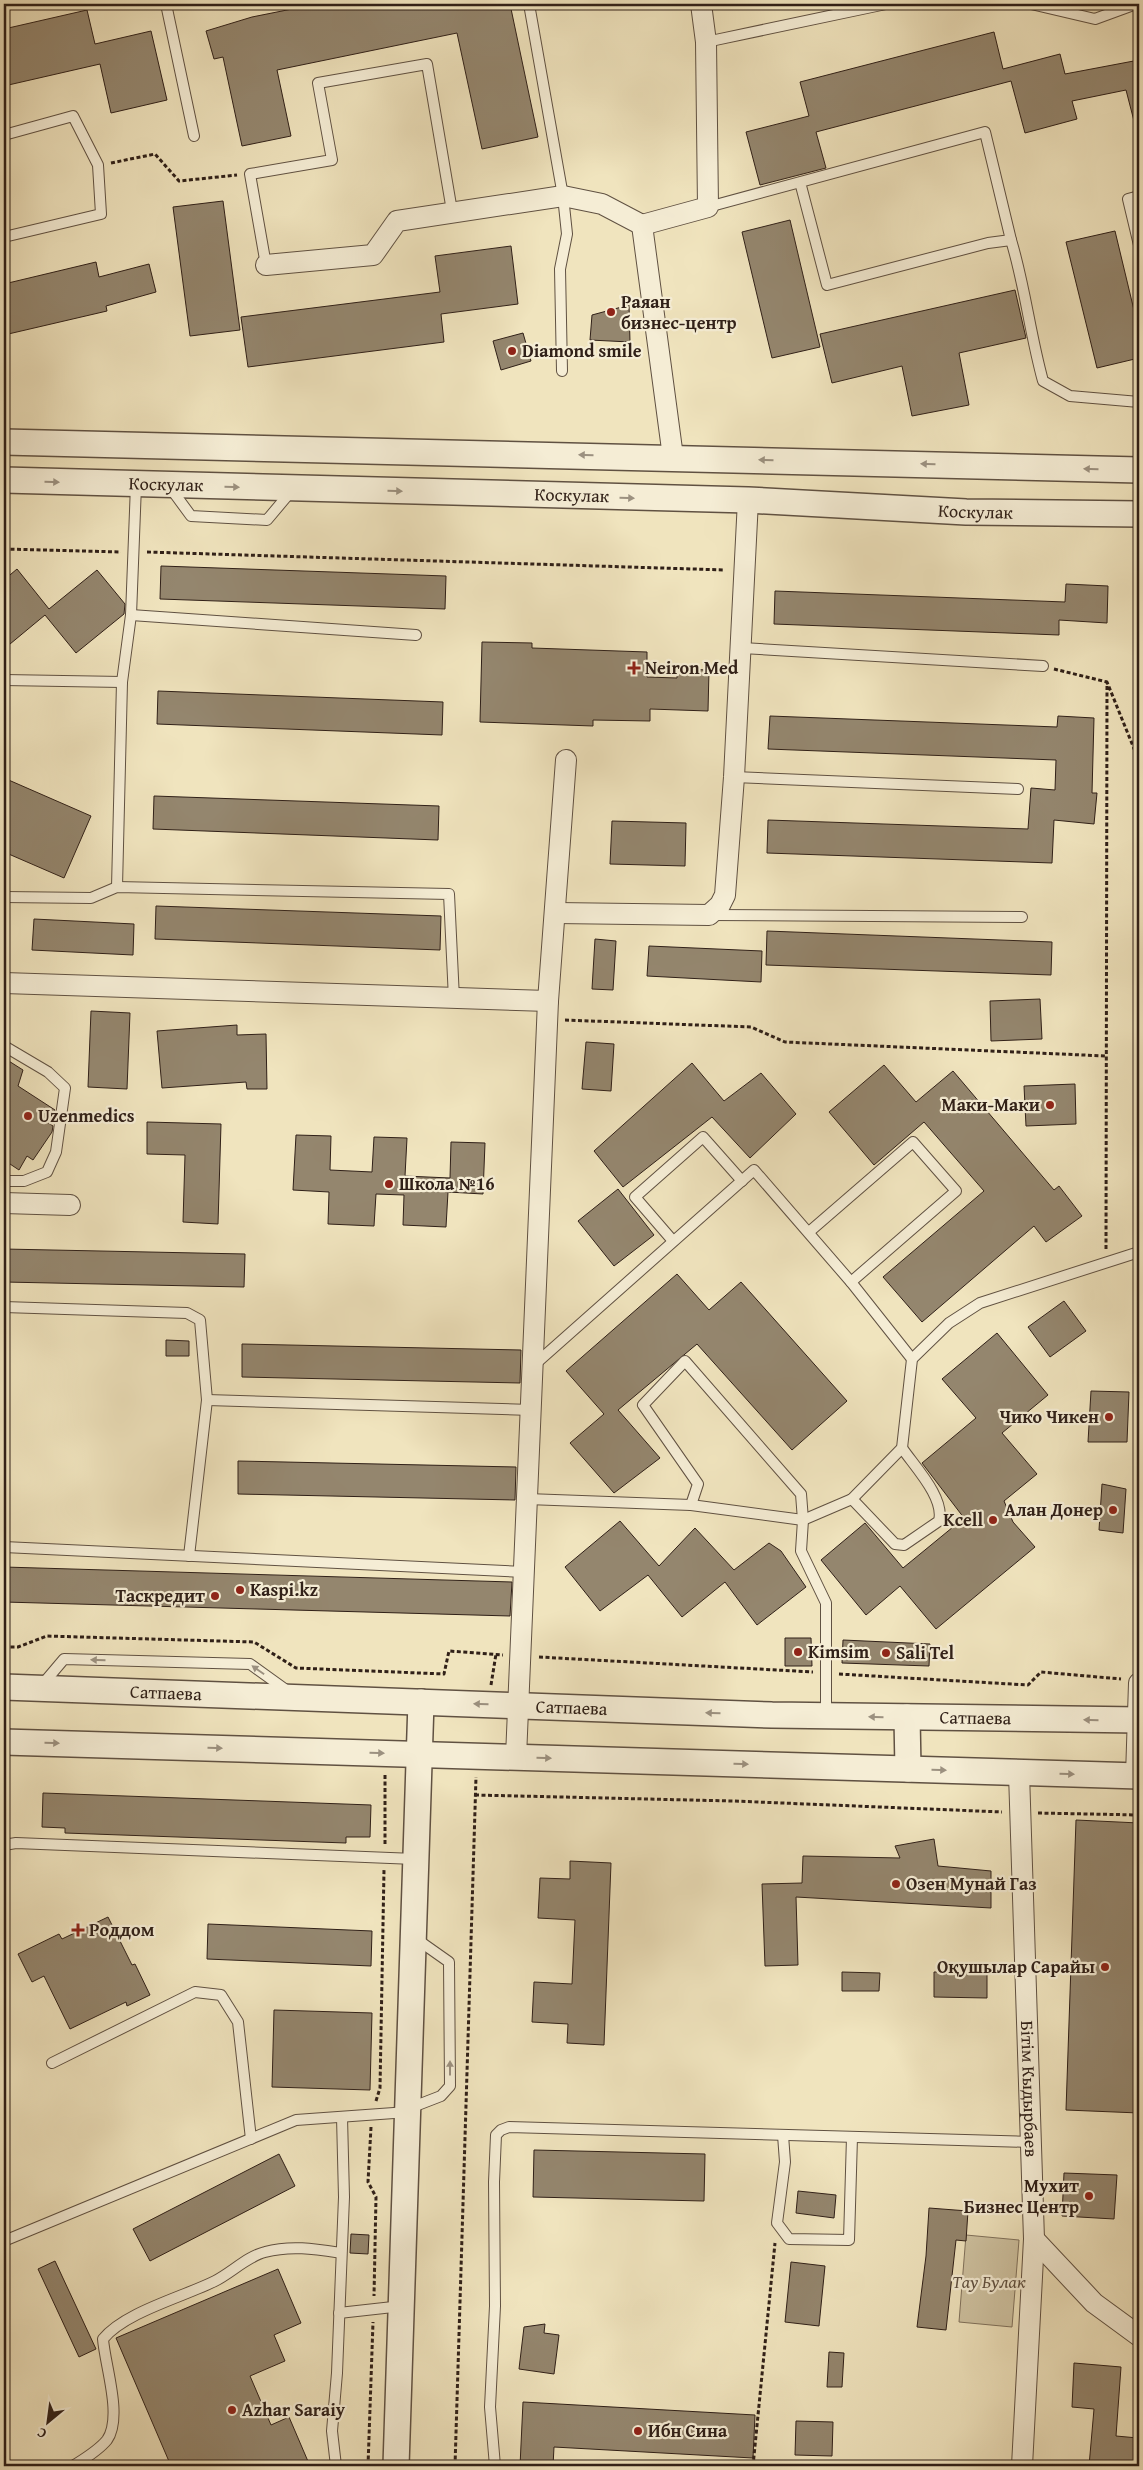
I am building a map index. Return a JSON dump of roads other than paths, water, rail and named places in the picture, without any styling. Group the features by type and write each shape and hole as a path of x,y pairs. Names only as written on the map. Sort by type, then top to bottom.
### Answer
{"street":[{"path":"266,265 373,255 397,221 452,211 563,196 602,204 642,225 708,208 706,42 702,4"},
{"path":"642,225 678,499"},
{"path":"4,442 673,457 1139,470"},
{"name":"Коскулак","path":"4,480 748,500 966,512 1139,514"},
{"path":"556,913 709,915 720,905 725,895 742,648 748,500"},
{"path":"516,1757 548,1010 566,760"},
{"path":"4,983 454,999 548,1010"},
{"path":"4,1203 70,1205"},
{"path":"4,1742 1138,1776 1139,1720 1134,1681"},
{"name":"Сатпаева","path":"4,1687 826,1716 1139,1720"},
{"path":"396,2466 421,1702"},
{"path":"907,1717 908,1769"},
{"name":"Бiтiм Кыдырбаев","path":"1019,1773 1034,2238 1022,2466"},
{"path":"1034,2238 1094,2304 1139,2336"}],"lane":[{"path":"166,4 194,136"},
{"path":"529,4 563,196 567,234 560,269 562,370"},
{"path":"706,42 886,4"},
{"path":"1031,4 1095,19 1136,4"},
{"path":"266,265 250,174 332,160 318,83 427,64 452,211"},
{"path":"4,136 73,116 98,165 101,214 4,237"},
{"path":"708,208 984,132 1011,240 1021,271 1033,347 1043,381 1070,396 1139,402"},
{"path":"800,182 826,285 988,243 1011,240"},
{"path":"1139,196 1128,199 1139,245"},
{"path":"117,887 122,682 131,615 136,485"},
{"path":"131,615 416,635"},
{"path":"742,648 1043,666"},
{"path":"4,680 122,682"},
{"path":"734,777 1018,789"},
{"path":"4,897 91,898 117,887 449,894 454,999"},
{"path":"709,915 1022,917"},
{"path":"4,1046 48,1072 65,1088 56,1152 46,1172 24,1181 4,1181"},
{"path":"674,1241 635,1197 703,1137 742,1180"},
{"path":"809,1232 913,1142 956,1191 851,1282"},
{"path":"533,1366 754,1170 851,1282 912,1359"},
{"path":"527,1499 691,1505 803,1520 852,1499 902,1448 912,1359 950,1323 980,1303 1139,1252"},
{"path":"4,1307 187,1313 200,1320 207,1400 188,1556"},
{"path":"691,1505 698,1484 643,1405 685,1361 801,1494 803,1520 801,1551 826,1603 826,1716"},
{"path":"207,1400 531,1410"},
{"path":"852,1499 895,1544 904,1545 939,1521 942,1511 935,1495 902,1448"},
{"path":"4,1547 524,1572"},
{"path":"4,1845 16,1843 416,1859"},
{"path":"4,2241 296,2120 408,2110 441,2096 450,2086 449,1962 414,1938"},
{"path":"52,2063 195,1992 222,1995 238,2022 251,2138"},
{"path":"336,2466 332,2431 337,2373 344,2197 342,2116"},
{"path":"495,2466 490,2407 496,2306 494,2182 496,2135 501,2130 509,2127 1031,2142"},
{"path":"783,2135 785,2162 777,2223 790,2239 849,2240 852,2137"},
{"path":"73,2466 92,2454 107,2439 113,2422 104,2339 110,2331 129,2319 216,2281 263,2252 301,2247 341,2253"},
{"path":"339,2312 402,2306"}],"place":[{"name":"Раяан бизнес-центр","path":"611,312"},
{"name":"Diamond smile","path":"512,351"},
{"name":"Neiron Med","path":"634,668"},
{"name":"Маки-Маки","path":"1050,1105"},
{"name":"Uzenmedics","path":"28,1116"},
{"name":"Школа №16","path":"389,1184"},
{"name":"Чико Чикен","path":"1109,1417"},
{"name":"Алан Донер","path":"1113,1510"},
{"name":"Kcell","path":"993,1520"},
{"name":"Kaspi.kz","path":"240,1590"},
{"name":"Таскредит","path":"215,1596"},
{"name":"Kimsim","path":"798,1652"},
{"name":"Sali Tel","path":"886,1653"},
{"name":"Озен Мунай Газ","path":"896,1884"},
{"name":"Роддом","path":"78,1930"},
{"name":"Оқушылар Сарайы","path":"1105,1967"},
{"name":"Мухит Бизнес Центр","path":"1089,2196"},
{"name":"Azhar Saraiy","path":"232,2410"},
{"name":"Ибн Сина","path":"638,2431"}],"park label":[{"name":"Тау Булак","path":"989,2282"}]}
